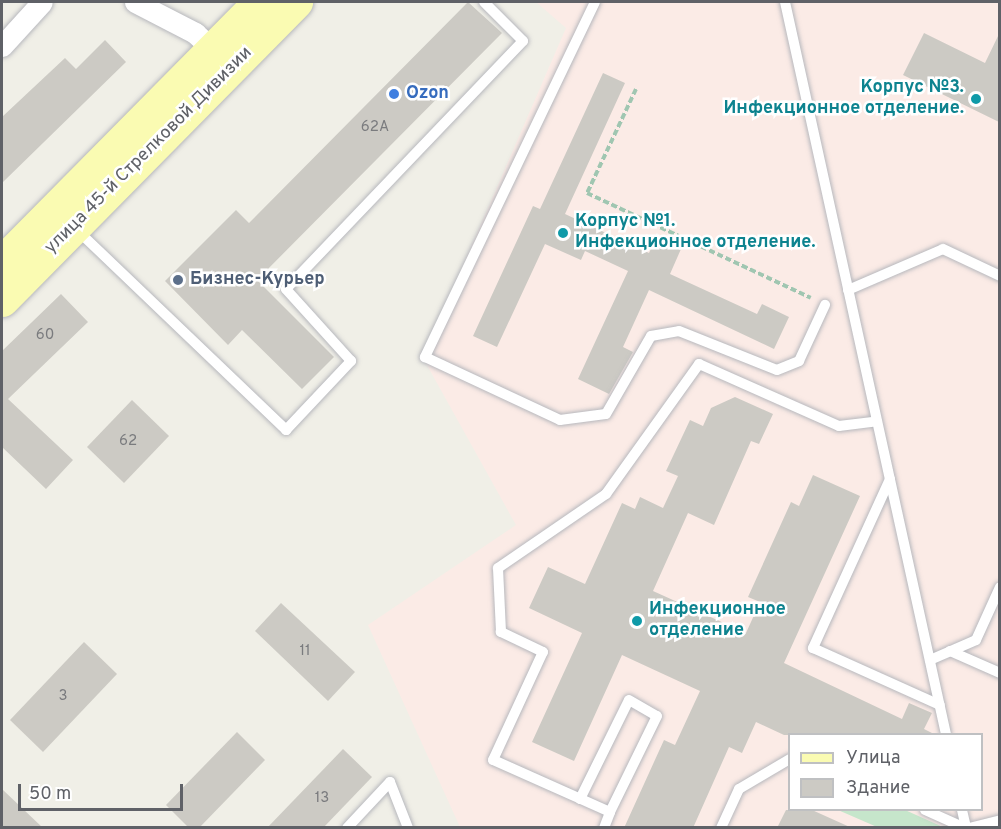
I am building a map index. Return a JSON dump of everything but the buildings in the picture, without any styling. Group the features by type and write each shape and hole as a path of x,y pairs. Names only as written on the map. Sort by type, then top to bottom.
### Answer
{"main road":[{"name":"улица 45-й Стрелковой Дивизии","path":"2,262 259,2"},
{"name":"улица 45-й Стрелковой Дивизии","path":"2,300 296,2"}],"street":[{"path":"2,46 42,2"},
{"path":"135,2 195,33 212,49"}],"lane":[{"path":"73,227 286,430 351,361 286,289 522,41 484,2"},
{"path":"595,2 425,357 560,420 606,414 651,336 679,332 777,370 799,361 825,305"},
{"path":"785,2 946,733"},
{"path":"848,290 943,249 999,276"},
{"path":"610,813 493,760 543,652 501,632 498,568 606,494 699,364 840,426 878,421"},
{"path":"890,479 813,648 940,705"},
{"path":"930,660 976,640 999,587"},
{"path":"950,651 999,673"},
{"path":"580,799 629,700 657,716 603,828"},
{"path":"721,828 739,789 788,760"},
{"path":"347,828 390,782 408,828"},
{"path":"927,811 967,828 999,820"},
{"path":"962,811 967,828"}],"path":[{"path":"636,89 587,193 825,305"}],"shaded area":[{"path":"536,2 999,2 999,827 460,827 368,625 516,525 423,358 566,28"}],"green space":[{"path":"840,811 907,811 943,827 877,827"}],"place":[{"name":"Ozon","path":"394,94"},
{"name":"Корпус №3. Инфекционное отделение.","path":"976,99"},
{"name":"Корпус №1. Инфекционное отделение.","path":"563,233"},
{"name":"Бизнес-Курьер","path":"178,280"},
{"name":"Инфекционное отделение","path":"637,621"}]}
